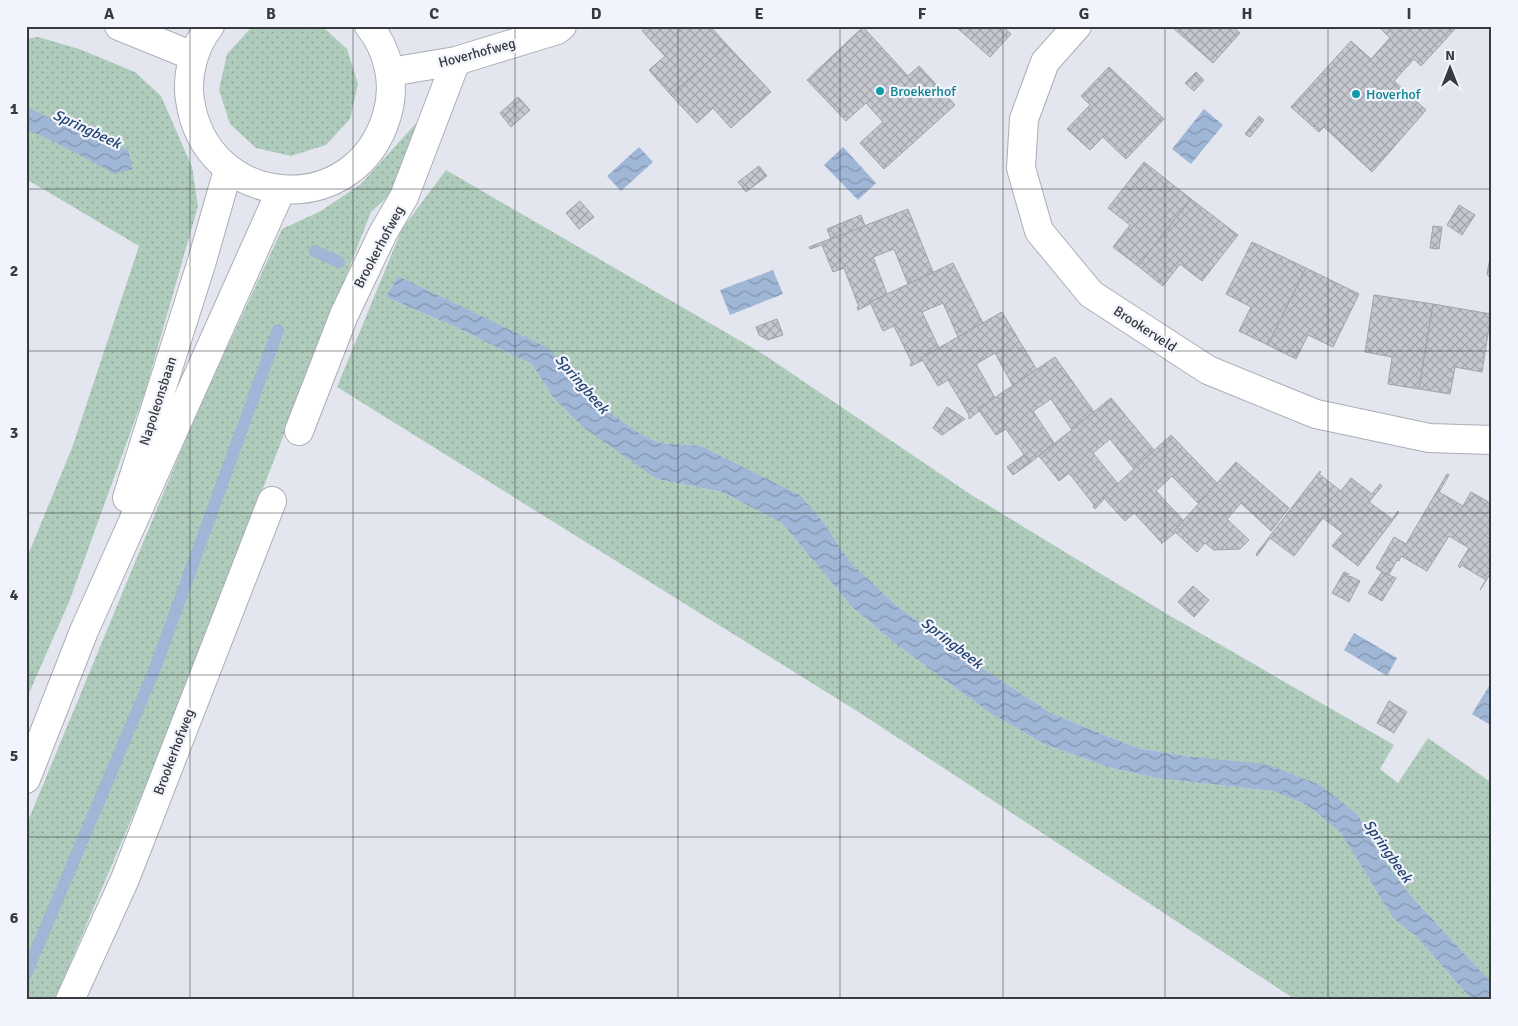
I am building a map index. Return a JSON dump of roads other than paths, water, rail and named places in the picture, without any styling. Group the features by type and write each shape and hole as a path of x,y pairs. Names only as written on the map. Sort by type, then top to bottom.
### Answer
{"street":[{"path":"119,26 194,56"},
{"path":"210,26 194,56 188,87 192,118 206,146 228,170 253,184 281,190 312,188 341,177 365,158 382,132 391,102 390,72 383,48 369,26"},
{"name":"Hoverhofweg","path":"390,72 456,61 557,30 562,26"},
{"name":"Brookerveld","path":"1077,26 1045,62 1024,119 1021,168 1039,231 1091,294 1208,370 1316,414 1429,438 1492,440"},
{"name":"Brookerhofweg","path":"299,431 344,315 383,233 404,198 456,61"},
{"name":"Napoleonsbaan","path":"84,630 202,261 228,170"},
{"name":"Napoleonsbaan","path":"26,779 84,630 281,190"},
{"name":"Brookerhofweg","path":"70,1000 125,879 272,501"}],"water":[{"path":"26,106 54,121 128,150 133,169 115,174 26,129"},
{"path":"1204,109 1223,125 1191,164 1172,149"},
{"path":"639,147 653,162 621,191 607,176"},
{"path":"843,147 876,183 858,200 824,165"},
{"path":"773,270 783,294 730,315 720,290"},
{"path":"398,276 550,349 582,393 642,435 660,443 701,446 800,495 821,519 850,562 897,606 977,665 1051,713 1137,748 1192,757 1266,764 1320,785 1358,815 1381,856 1410,895 1492,983 1492,1000 1472,1000 1416,936 1393,918 1341,833 1307,805 1273,791 1156,778 1108,767 1044,744 990,713 897,645 852,607 782,523 722,492 657,479 583,427 553,397 532,364 451,325 386,297"},
{"path":"1354,633 1397,658 1387,676 1344,650"},
{"path":"1492,681 1492,726 1472,714"}],"waterway":[{"name":"Springbeek","path":"315,251 339,262"},
{"path":"26,974 154,671 278,330"}],"place":[{"name":"Broekerhof","path":"880,91"},
{"name":"Hoverhof","path":"1356,94"}]}
